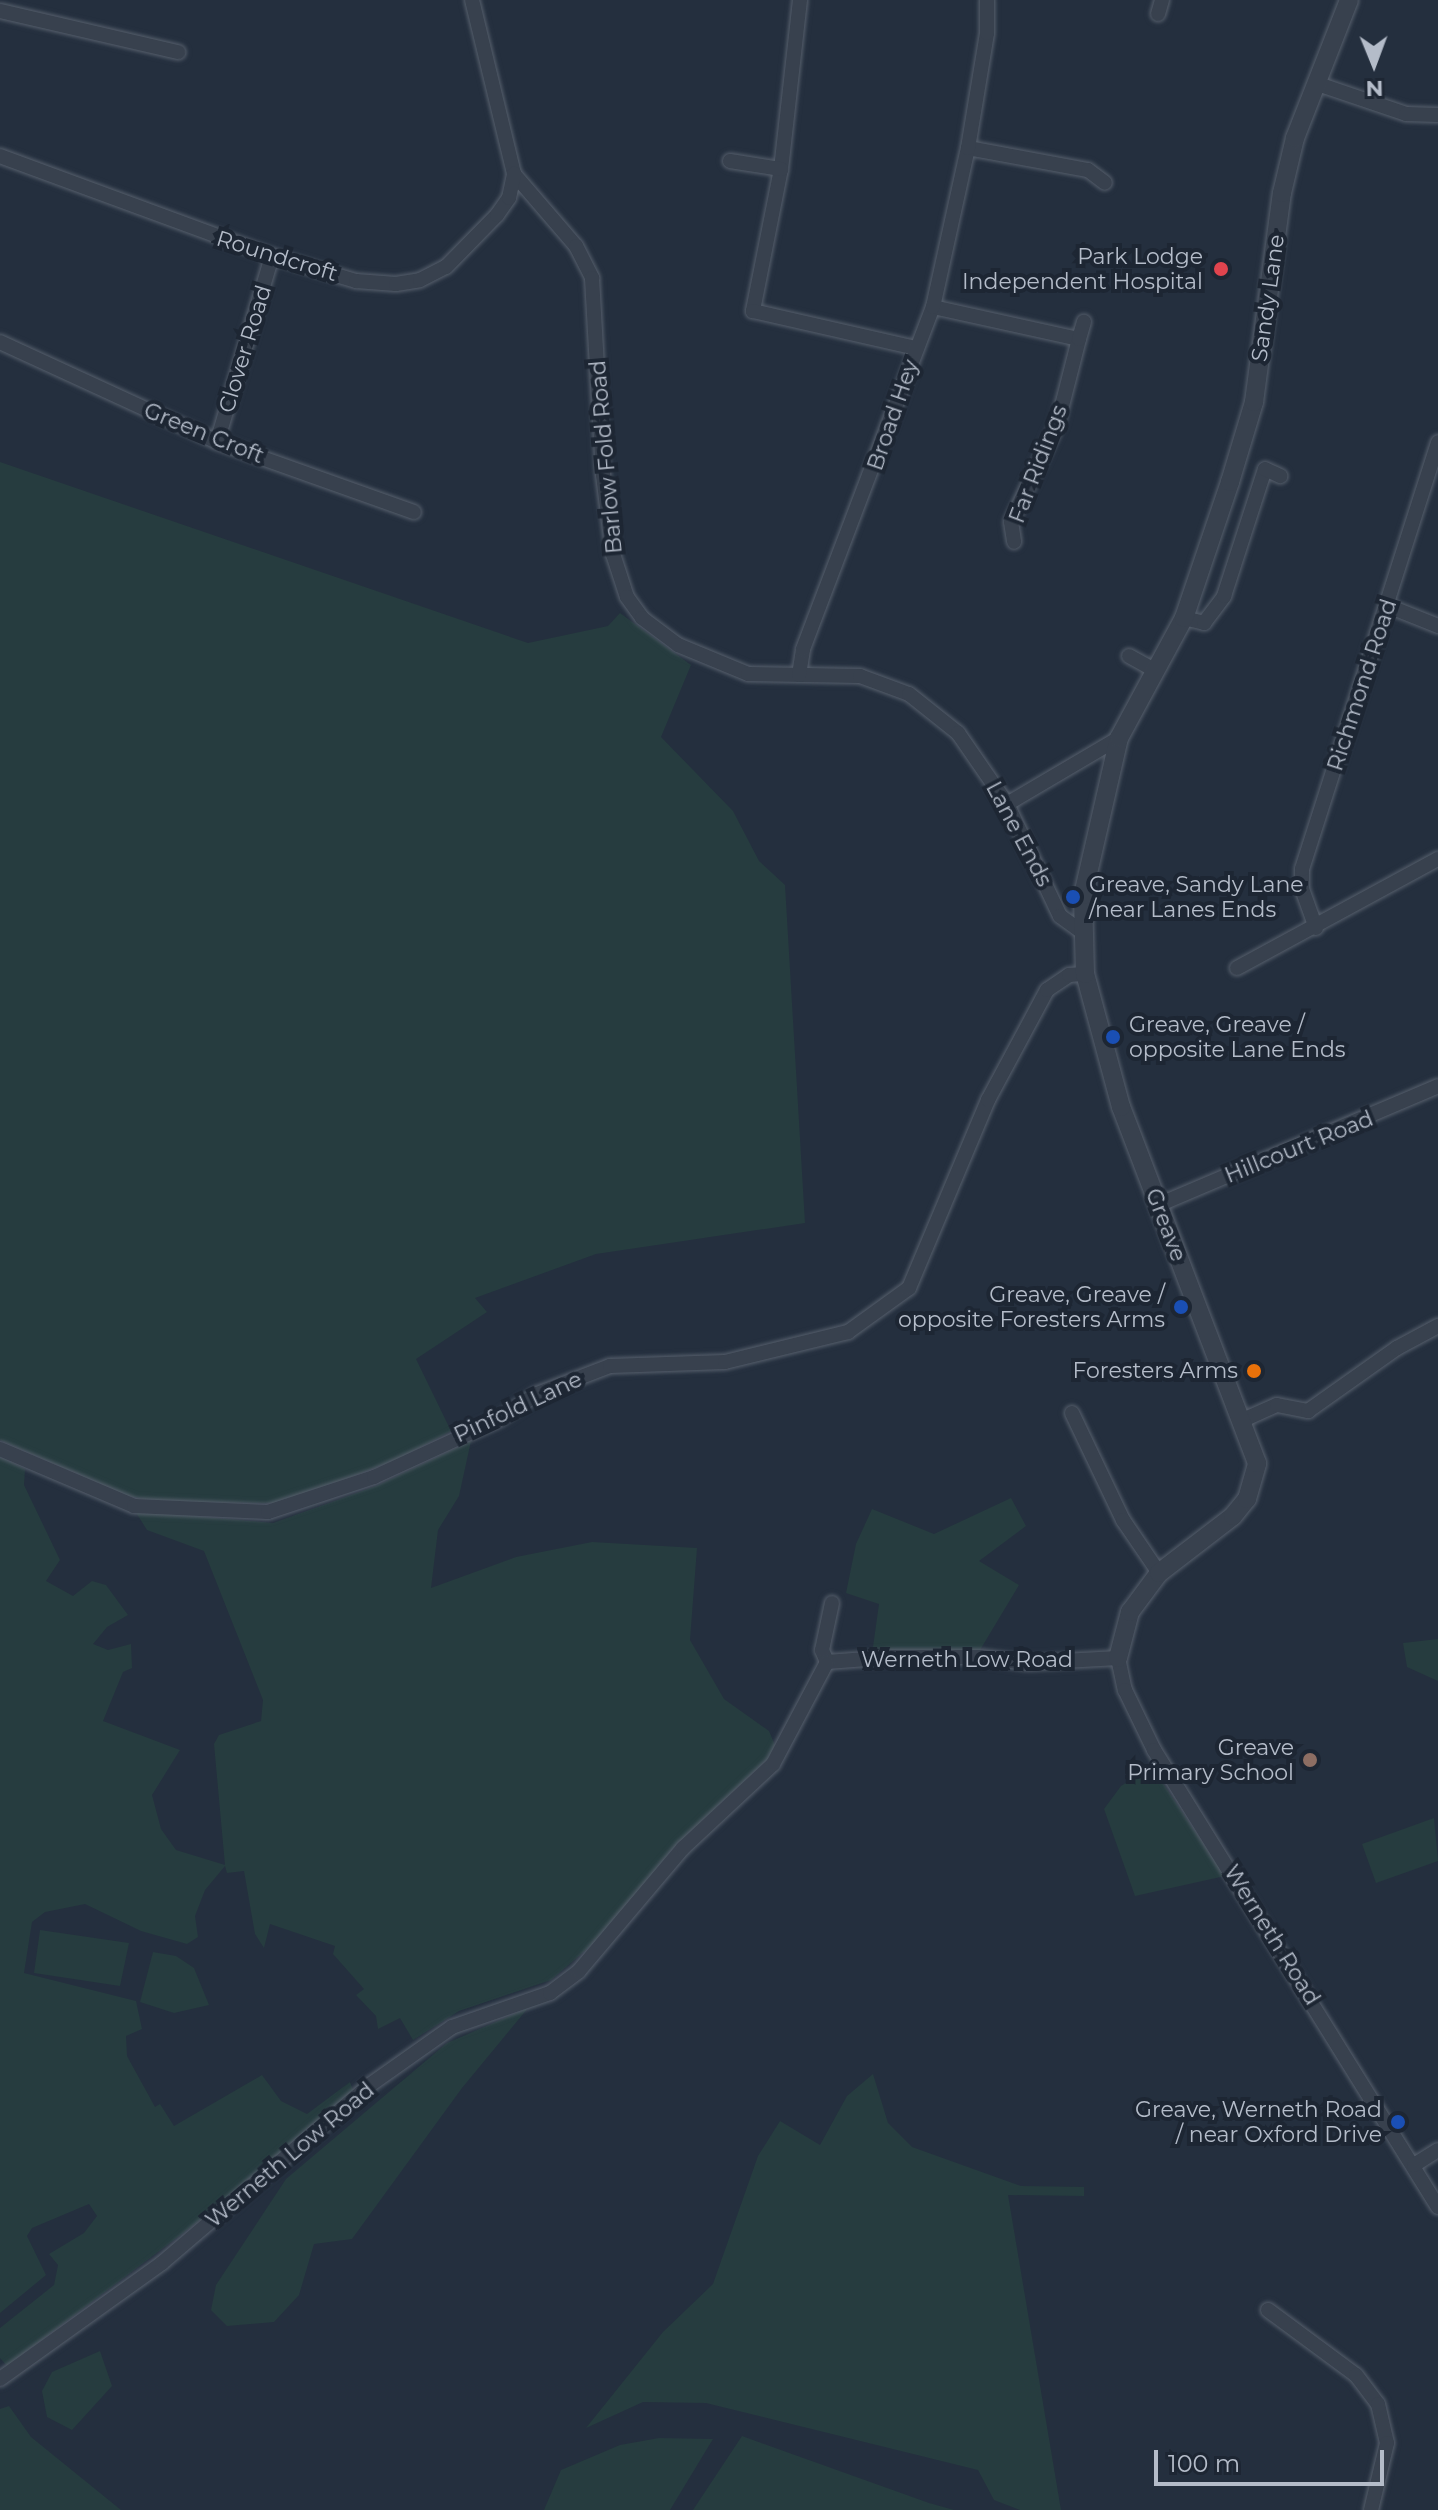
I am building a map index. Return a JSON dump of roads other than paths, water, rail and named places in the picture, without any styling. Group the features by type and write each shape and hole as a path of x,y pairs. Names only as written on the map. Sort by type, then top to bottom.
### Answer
{"street":[{"path":"472,0 514,174"},
{"path":"800,0 781,169 753,311 916,348"},
{"name":"Broad Hey","path":"799,675 803,649 933,307 968,148 987,0"},
{"name":"Sandy Lane","path":"1085,974 1081,931 1087,869 1119,738 1184,618 1254,402 1282,193 1315,83 1349,0"},
{"path":"0,11 178,52"},
{"path":"1315,83 1406,114 1438,115"},
{"path":"968,148 1088,170 1105,183"},
{"name":"Roundcroft","path":"0,156 272,256 356,281 420,280 446,267 480,235 509,198 514,174"},
{"path":"730,161 781,169"},
{"name":"Barlow Fold Road","path":"514,174 576,246 592,278 598,324 597,397 613,554 627,597 642,618 678,645 748,674 860,676 909,694 958,733"},
{"name":"Clover Road","path":"217,442 272,256"},
{"path":"933,307 1079,339"},
{"name":"Far Ridings","path":"1014,542 1011,522 1057,425 1084,322"},
{"name":"Green Croft","path":"0,342 217,442 414,512"},
{"name":"Richmond Road","path":"1316,928 1302,889 1302,869 1438,442"},
{"path":"1184,618 1204,623 1224,596 1265,469 1280,476"},
{"path":"1191,599 1215,606"},
{"path":"1388,606 1438,626"},
{"path":"1129,656 1154,670"},
{"name":"Lane Ends","path":"958,733 1007,804 1060,916 1081,931"},
{"path":"1007,804 1100,745 1119,738"},
{"path":"1237,968 1316,928 1438,859"},
{"name":"Greave","path":"1085,974 1121,1107 1257,1463 1247,1499 1212,1537 1159,1573 1130,1612 1118,1658"},
{"name":"Pinfold Lane","path":"0,1449 134,1506 268,1512 374,1477 498,1420 537,1394 610,1366 725,1362 848,1332 909,1288 988,1100 1047,990 1069,975 1085,974"},
{"name":"Hillcourt Road","path":"1158,1205 1438,1086"},
{"path":"1243,1420 1277,1405 1308,1411 1397,1348 1438,1326"},
{"path":"1072,1413 1123,1520 1159,1573"},
{"path":"827,1662 822,1650 832,1603"},
{"name":"Werneth Low Road","path":"0,2379 162,2263 367,2087 452,2027 550,1993 579,1971 683,1848 780,1756 827,1662 893,1657 980,1657 1028,1663 1118,1658"},
{"name":"Werneth Road","path":"1118,1658 1125,1690 1154,1750 1438,2207"},
{"path":"1414,2165 1438,2150"},
{"path":"1268,2310 1356,2375 1378,2404 1387,2443 1371,2510"}],"place":[{"name":"Park Lodge Independent Hospital","path":"1221,269"},
{"name":"Greave, Sandy Lane /near Lanes Ends","path":"1073,897"},
{"name":"Greave, Greave / opposite Lane Ends","path":"1113,1037"},
{"name":"Greave, Greave / opposite Foresters Arms","path":"1181,1307"},
{"name":"Foresters Arms","path":"1254,1371"},
{"name":"Greave Primary School","path":"1310,1760"},
{"name":"Greave, Werneth Road / near Oxford Drive","path":"1398,2122"}]}
